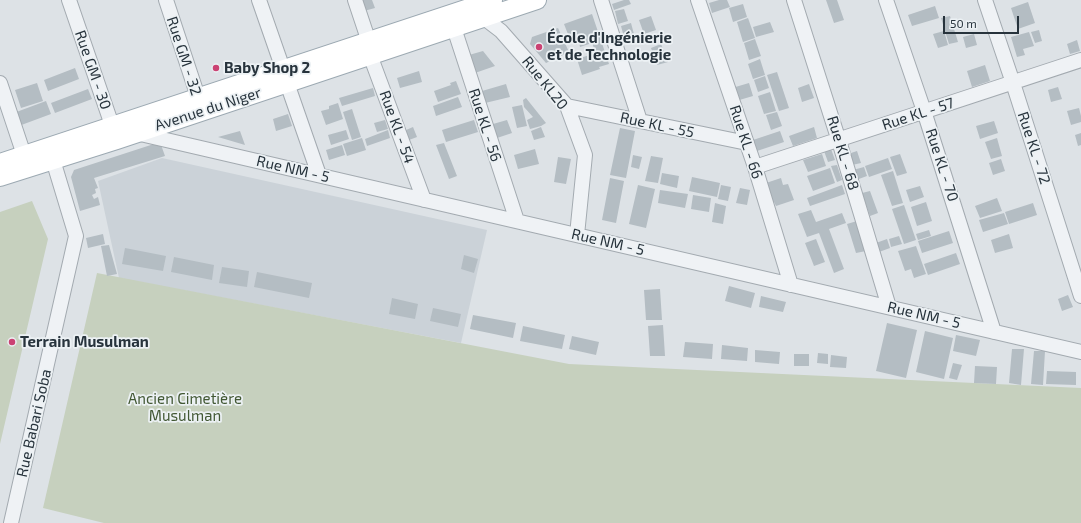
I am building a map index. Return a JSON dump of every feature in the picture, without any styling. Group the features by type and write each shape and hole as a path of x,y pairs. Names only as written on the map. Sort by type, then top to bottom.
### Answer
{"main road":[{"name":"Avenue du Niger","path":"0,163 24,155 114,133 450,22 486,5 538,0"},
{"name":"Avenue du Niger","path":"0,177 53,160 114,133 136,133 200,104"}],"street":[{"name":"Rue GM - 30","path":"69,0 114,133"},
{"name":"Rue GM - 32","path":"166,0 200,104"},
{"path":"259,0 319,175"},
{"name":"Rue KL - 54","path":"355,0 370,48 424,200"},
{"path":"600,0 640,121"},
{"name":"Rue KL - 66","path":"698,0 755,167 791,284"},
{"name":"Rue KL - 68","path":"794,0 839,140 889,307"},
{"name":"Rue KL - 70","path":"886,0 924,111 994,332"},
{"name":"Rue KL - 72","path":"984,0 1013,83 1081,296"},
{"name":"Rue KL20","path":"486,5 501,31 567,106 585,155 577,235"},
{"name":"Rue KL - 56","path":"450,22 516,221"},
{"name":"Rue KL - 57","path":"755,167 1081,60"},
{"path":"0,83 24,155"},
{"name":"Rue KL - 55","path":"567,106 747,143"},
{"name":"Rue NM - 5","path":"136,133 1081,352"},
{"name":"Rue Babari Soba","path":"11,523 76,236 53,160"}],"shaded area":[{"path":"162,158 487,230 461,343 119,278 98,181"}],"green space":[{"name":"Terrain Musulman","path":"32,201 48,239 0,444 0,212"},
{"name":"Ancien Cimetière Musulman","path":"97,273 569,364 1081,388 1081,523 104,523 43,508"}],"building":[{"path":"361,0 372,0 375,8 364,11"},
{"path":"629,0 631,4 614,10 612,4"},
{"path":"719,0 727,0 730,7 712,13 709,3"},
{"path":"826,0 837,0 844,20 834,23"},
{"path":"1028,2 1035,23 1018,29 1011,8"},
{"path":"743,4 747,17 733,22 729,8"},
{"path":"935,6 939,18 912,26 908,15"},
{"path":"624,9 628,21 618,24 615,11"},
{"path":"592,14 609,64 599,67 600,69 582,75 577,59 596,53 592,43 580,47 579,43 576,45 574,41 571,42 564,24"},
{"path":"651,16 656,30 644,34 639,20"},
{"path":"950,16 958,42 949,44 941,18"},
{"path":"748,18 755,38 743,42 737,22"},
{"path":"770,22 774,32 756,37 753,27"},
{"path":"631,23 635,38 625,41 621,26"},
{"path":"558,28 569,52 546,63 530,44 532,37"},
{"path":"1039,30 1042,41 1035,43 1031,32"},
{"path":"944,31 948,45 938,48 933,34"},
{"path":"1029,32 1034,46 1023,49 1025,55 1017,57 1011,37"},
{"path":"974,34 977,45 966,48 963,37"},
{"path":"755,39 761,56 749,60 744,43"},
{"path":"1077,40 1080,51 1070,54 1067,44"},
{"path":"661,44 668,62 657,65 651,48"},
{"path":"483,51 495,66 475,73 469,55"},
{"path":"760,59 765,75 753,79 748,64"},
{"path":"985,65 990,81 972,87 967,71"},
{"path":"75,68 79,79 48,91 44,80"},
{"path":"419,71 422,82 400,88 397,78"},
{"path":"777,72 789,108 779,111 767,75"},
{"path":"765,76 769,88 758,92 754,80"},
{"path":"456,81 461,94 438,102 434,91 451,85 450,83"},
{"path":"37,83 43,101 21,108 15,90"},
{"path":"749,83 753,96 736,101 732,88"},
{"path":"506,84 510,97 485,103 482,91"},
{"path":"809,84 814,98 802,102 798,88"},
{"path":"1058,87 1062,99 1051,102 1048,90"},
{"path":"373,88 375,96 342,106 339,98"},
{"path":"88,89 92,99 55,113 51,103"},
{"path":"770,92 776,111 764,114 758,96"},
{"path":"458,97 462,107 436,116 433,106"},
{"path":"526,98 546,123 530,129 527,120 533,117 524,107 523,100"},
{"path":"46,101 51,114 16,127 11,114"},
{"path":"338,103 343,119 326,125 321,111 329,109 329,106"},
{"path":"522,105 527,126 517,128 512,107"},
{"path":"1079,108 1081,122 1071,125 1067,111"},
{"path":"352,109 361,137 352,140 343,112"},
{"path":"777,112 782,126 771,130 766,115"},
{"path":"288,114 292,126 276,131 273,119"},
{"path":"385,120 388,129 377,132 374,123"},
{"path":"474,120 478,132 446,142 442,130"},
{"path":"507,120 512,133 497,138 493,124"},
{"path":"994,121 998,133 980,139 976,126"},
{"path":"413,127 417,137 409,140 406,130"},
{"path":"541,127 545,137 534,140 531,131"},
{"path":"814,127 817,138 793,146 789,136"},
{"path":"620,128 635,131 626,178 610,175"},
{"path":"346,130 349,139 331,145 328,135"},
{"path":"388,130 390,138 367,146 365,139"},
{"path":"240,131 245,145 218,137"},
{"path":"780,131 784,142 757,151 753,140"},
{"path":"1081,133 1081,145 1078,146 1075,135"},
{"path":"362,138 366,150 347,156 343,144"},
{"path":"997,138 1002,156 991,159 985,142"},
{"path":"160,142 165,156 94,178 98,188 95,189 96,193 92,195 94,199 98,197 100,205 80,211 71,177 74,170"},
{"path":"444,143 457,176 449,179 436,145"},
{"path":"342,145 345,155 329,160 326,150"},
{"path":"535,149 539,164 518,169 514,155"},
{"path":"831,149 835,160 828,162 824,151"},
{"path":"857,151 861,163 852,165 848,154"},
{"path":"822,154 826,166 808,172 803,160"},
{"path":"900,154 907,173 897,176 890,157"},
{"path":"633,155 642,157 639,169 631,167"},
{"path":"651,156 663,158 658,183 645,181"},
{"path":"558,157 571,159 566,184 554,182"},
{"path":"888,158 892,169 869,177 865,166"},
{"path":"1001,159 1005,171 993,175 989,163"},
{"path":"837,165 842,180 837,182 831,166"},
{"path":"864,167 867,176 856,180 853,170"},
{"path":"830,168 835,183 813,191 807,176"},
{"path":"893,171 903,203 892,206 881,175"},
{"path":"662,173 679,176 677,188 660,184"},
{"path":"692,177 720,183 717,197 689,191"},
{"path":"610,178 624,181 616,223 602,220"},
{"path":"781,178 783,185 788,184 794,200 776,206 774,202 771,203 766,183"},
{"path":"638,185 655,189 646,228 629,224"},
{"path":"721,185 731,187 728,201 718,199"},
{"path":"842,185 845,194 810,206 807,198"},
{"path":"920,186 924,197 910,202 906,190"},
{"path":"740,188 750,190 747,205 736,203"},
{"path":"660,190 688,194 685,208 658,203"},
{"path":"870,191 878,213 870,216 862,193"},
{"path":"693,195 711,198 709,212 691,209"},
{"path":"997,198 1002,211 980,218 975,206"},
{"path":"926,202 932,221 917,226 911,207"},
{"path":"715,203 726,206 723,224 712,222"},
{"path":"1033,203 1037,215 1009,224 1005,212"},
{"path":"904,205 916,240 904,244 892,209"},
{"path":"811,210 816,222 842,213 846,223 829,229 844,269 834,273 819,233 807,237 798,214"},
{"path":"1004,213 1008,224 983,232 979,220"},
{"path":"857,221 866,251 856,253 847,224"},
{"path":"929,230 931,236 918,240 916,234"},
{"path":"949,231 953,243 922,253 918,241"},
{"path":"103,234 105,244 88,248 86,238"},
{"path":"1009,234 1013,248 995,253 991,240"},
{"path":"899,236 902,244 891,247 889,239"},
{"path":"816,239 825,262 814,266 805,243"},
{"path":"887,239 890,248 879,252 876,243"},
{"path":"109,245 117,274 107,276 101,246"},
{"path":"916,246 926,274 914,278 911,269 905,271 898,251"},
{"path":"125,248 166,256 163,271 122,264"},
{"path":"956,253 960,264 928,275 924,264"},
{"path":"464,255 478,259 474,273 461,269"},
{"path":"174,257 214,265 212,280 171,272"},
{"path":"222,267 249,271 247,287 219,283"},
{"path":"257,272 312,283 309,298 254,287"},
{"path":"729,286 755,293 751,308 725,301"},
{"path":"660,289 662,320 646,320 644,290"},
{"path":"1068,295 1073,307 1062,311 1058,299"},
{"path":"761,296 786,302 783,312 759,307"},
{"path":"392,298 418,304 415,319 389,314"},
{"path":"433,308 461,314 458,327 430,321"},
{"path":"473,315 516,323 513,338 470,329"},
{"path":"887,323 917,330 906,378 876,371"},
{"path":"663,325 665,356 650,356 648,326"},
{"path":"523,326 565,335 562,349 520,341"},
{"path":"925,331 953,338 944,379 916,372"},
{"path":"956,335 980,340 976,356 953,351"},
{"path":"572,336 599,342 596,355 569,349"},
{"path":"685,342 713,344 712,359 683,357"},
{"path":"722,345 748,348 747,361 721,359"},
{"path":"1012,349 1024,349 1021,385 1009,383"},
{"path":"755,350 780,352 779,364 755,362"},
{"path":"1034,351 1045,351 1043,385 1031,384"},
{"path":"818,353 828,354 828,364 817,363"},
{"path":"794,354 809,354 809,366 794,366"},
{"path":"831,355 847,357 846,368 830,367"},
{"path":"953,363 962,365 957,380 949,378"},
{"path":"975,366 997,367 996,384 974,383"},
{"path":"1047,371 1076,372 1076,385 1046,384"}],"place":[{"name":"École d'Ingénierie et de Technologie","path":"539,47"},
{"name":"Baby Shop 2","path":"216,68"},
{"name":"Terrain Musulman","path":"12,342"}]}
